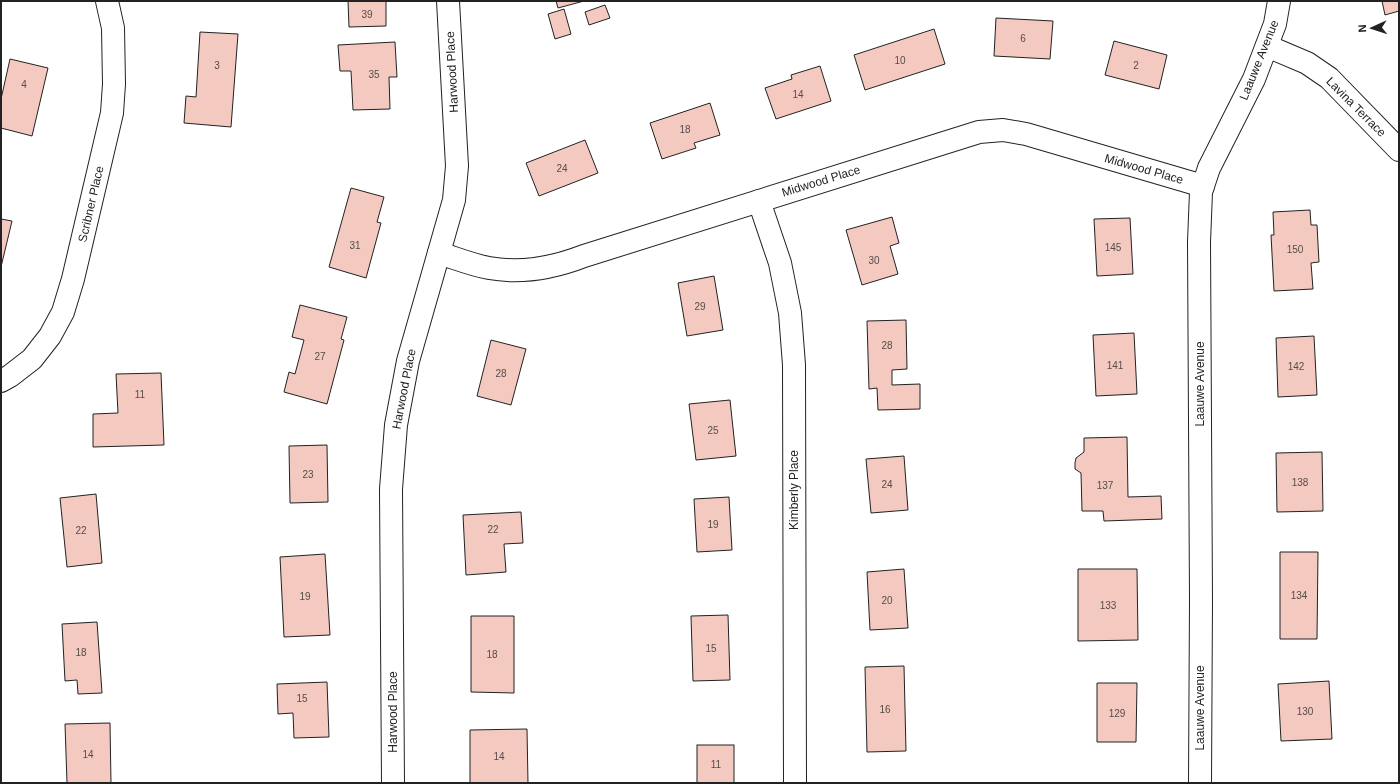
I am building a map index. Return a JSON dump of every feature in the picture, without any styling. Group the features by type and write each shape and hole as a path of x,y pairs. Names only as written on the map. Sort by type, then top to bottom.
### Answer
{"street":[{"name":"Scribner Place","path":"1,381 32,359 50,336 63,312 73,279 112,113 114,84 113,28 108,1"},
{"name":"Harwood Place","path":"393,783 391,489 396,425 408,361 454,200 457,166 448,1"},
{"name":"Laauwe Avenue","path":"1200,783 1199,242 1201,192 1209,168 1254,79 1275,24 1279,1"},
{"name":"Lavina Terrace","path":"1267,46 1307,63 1329,78 1399,150"},
{"name":"Midwood Place","path":"439,253 488,268 514,271 542,269 979,132 1003,130 1026,134 1204,186"},
{"name":"Kimberly Place","path":"759,201 780,263 790,313 794,365 795,783"}],"building":[{"path":"348,1 386,1 386,26 349,27"},
{"path":"556,1 584,1 558,8"},
{"path":"1382,1 1399,1 1399,11 1385,15"},
{"path":"605,5 610,18 589,25 585,12"},
{"path":"564,9 571,34 555,39 548,14"},
{"path":"996,18 1053,21 1050,59 994,56"},
{"path":"934,29 945,64 865,90 854,55"},
{"path":"200,32 238,34 231,127 184,123 186,96 196,97"},
{"path":"1114,41 1167,55 1159,89 1105,75"},
{"path":"395,42 397,77 389,77 390,109 353,110 351,71 340,71 338,45"},
{"path":"10,59 48,68 32,136 1,128 1,99"},
{"path":"820,66 831,101 776,119 765,88 792,79 791,75"},
{"path":"710,103 720,135 694,143 696,148 662,159 650,123"},
{"path":"585,140 598,173 539,196 526,163"},
{"path":"351,188 384,197 377,222 381,223 366,278 329,267"},
{"path":"1310,210 1311,225 1317,225 1319,262 1311,263 1313,289 1274,291 1271,235 1274,235 1273,212"},
{"path":"892,217 899,243 890,246 898,274 862,285 846,230"},
{"path":"1130,218 1133,274 1097,276 1094,219"},
{"path":"1,219 12,221 1,267"},
{"path":"714,276 723,330 687,336 678,283"},
{"path":"300,305 347,317 341,339 344,340 327,404 284,392 289,372 295,374 304,340 292,337"},
{"path":"906,320 907,369 892,370 892,385 920,384 920,409 878,410 877,388 869,389 867,321"},
{"path":"1134,333 1137,394 1096,396 1093,335"},
{"path":"1314,336 1317,395 1278,397 1276,338"},
{"path":"491,340 526,349 511,405 477,396"},
{"path":"161,373 164,445 93,447 93,414 118,413 116,374"},
{"path":"730,400 736,456 696,460 689,404"},
{"path":"1127,437 1128,497 1161,496 1162,519 1104,521 1103,511 1082,511 1081,473 1075,469 1075,463 1076,458 1084,452 1084,438"},
{"path":"327,445 328,502 290,503 289,446"},
{"path":"1322,452 1323,511 1277,512 1276,453"},
{"path":"904,456 908,510 871,513 866,459"},
{"path":"96,494 102,563 67,567 60,498"},
{"path":"729,497 732,550 697,552 694,499"},
{"path":"521,512 523,543 504,544 506,572 466,575 463,515"},
{"path":"1280,552 1318,552 1317,639 1280,639"},
{"path":"325,554 330,635 284,637 280,557"},
{"path":"904,569 908,628 870,630 867,572"},
{"path":"1078,569 1137,569 1138,640 1078,641"},
{"path":"728,615 730,680 693,681 691,616"},
{"path":"471,616 514,616 514,693 471,692"},
{"path":"97,622 102,693 78,694 77,680 65,681 62,624"},
{"path":"904,666 906,751 867,752 865,667"},
{"path":"1329,681 1332,739 1281,741 1278,684"},
{"path":"327,682 329,737 294,738 293,713 278,714 277,684"},
{"path":"1097,683 1137,683 1136,742 1097,742"},
{"path":"110,723 111,783 67,783 65,724"},
{"path":"527,729 528,783 470,783 470,730"},
{"path":"697,745 734,745 734,783 697,783"}]}
